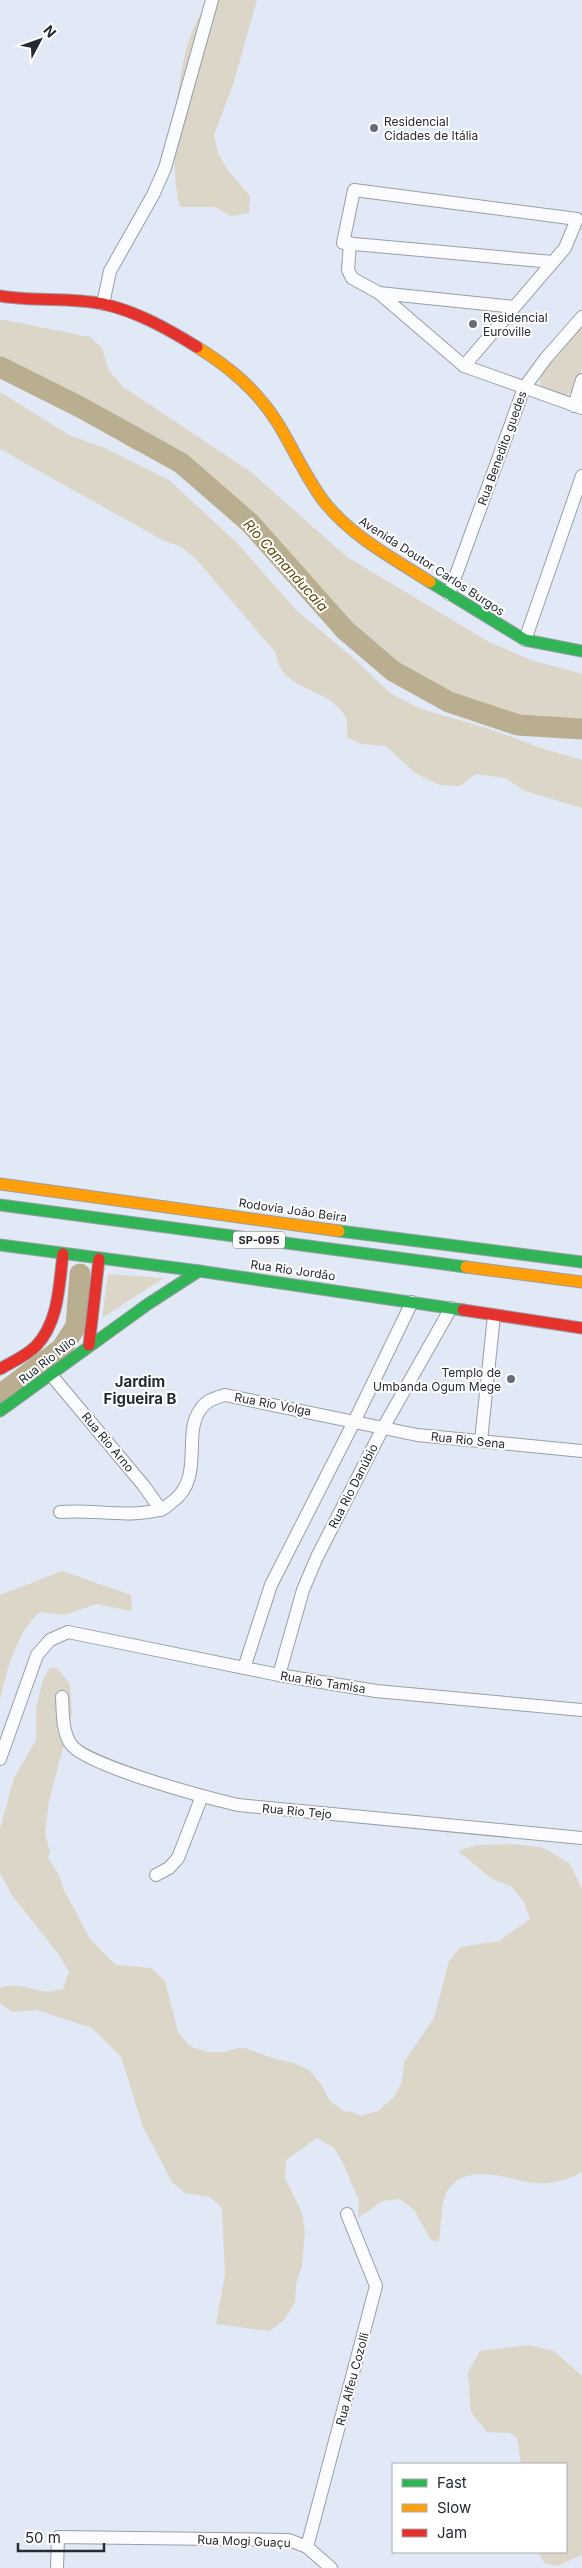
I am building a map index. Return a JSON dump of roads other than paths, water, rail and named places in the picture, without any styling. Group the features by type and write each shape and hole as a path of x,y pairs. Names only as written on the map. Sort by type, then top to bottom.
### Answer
{"street":[{"path":"103,304 110,271 153,195 165,168 212,0"},
{"path":"464,366 565,248 577,219 354,190 343,243 553,262"},
{"path":"350,243 348,270 352,278 379,293 464,366 578,407 582,380"},
{"path":"379,293 514,307"},
{"name":"Avenida Doutor Carlos Burgos","path":"0,296 36,302 103,304 148,320 234,372 262,401 288,437 312,485 334,514 355,534 525,640 552,647 582,651"},
{"name":"Rua Benedito guedes","path":"449,594 524,388 546,358 582,317"},
{"path":"525,640 582,476"},
{"name":"Rodovia João Beira","path":"0,1184 419,1242 582,1262"},
{"name":"SP-095","path":"0,1205 582,1282"},
{"name":"Rua Rio Jordão","path":"0,1246 199,1271 582,1328"},
{"path":"0,1369 36,1347 49,1328 55,1310 63,1254"},
{"name":"Rua Rio Nilo","path":"0,1411 52,1376 89,1344 99,1259"},
{"path":"89,1344 162,1293 199,1271"},
{"path":"244,1668 271,1585 355,1420 412,1302"},
{"name":"Rua Rio Danúbio","path":"279,1675 303,1590 317,1557 383,1428 451,1308"},
{"path":"481,1441 494,1315"},
{"name":"Rua Rio Arno","path":"52,1376 144,1486 161,1510"},
{"name":"Rua Rio Volga","path":"161,1510 177,1498 186,1484 192,1466 194,1426 199,1410 209,1400 226,1394 355,1420"},
{"name":"Rua Rio Sena","path":"355,1420 417,1435 582,1451"},
{"path":"60,1512 133,1513 161,1510"},
{"name":"Rua Rio Tamisa","path":"0,1759 37,1655 50,1640 68,1632 279,1675 376,1691 582,1710"},
{"name":"Rua Rio Tejo","path":"62,1697 64,1725 70,1743 80,1753 102,1763 202,1796 238,1805 582,1838"},
{"path":"156,1875 169,1868 178,1858 202,1796"},
{"name":"Rua Alfeu Cozolli","path":"307,2547 376,2286 347,2214"},
{"name":"Rua Mogi Guaçu","path":"57,2568 58,2537 289,2540 307,2547 330,2568"}],"waterway":[{"name":"Rio Camanducaia","path":"0,367 80,407 181,463 250,523 345,630 393,671 449,702 518,725 582,729"},
{"path":"0,1395 62,1348 76,1326 80,1274"}],"place":[{"name":"Residencial Cidades de Itália","path":"374,128"},
{"name":"Residencial Euroville","path":"473,324"},
{"name":"Templo de Umbanda Ogum Mege","path":"511,1379"}],"district":[{"name":"Jardim Figueira B","path":"140,1390"}]}
